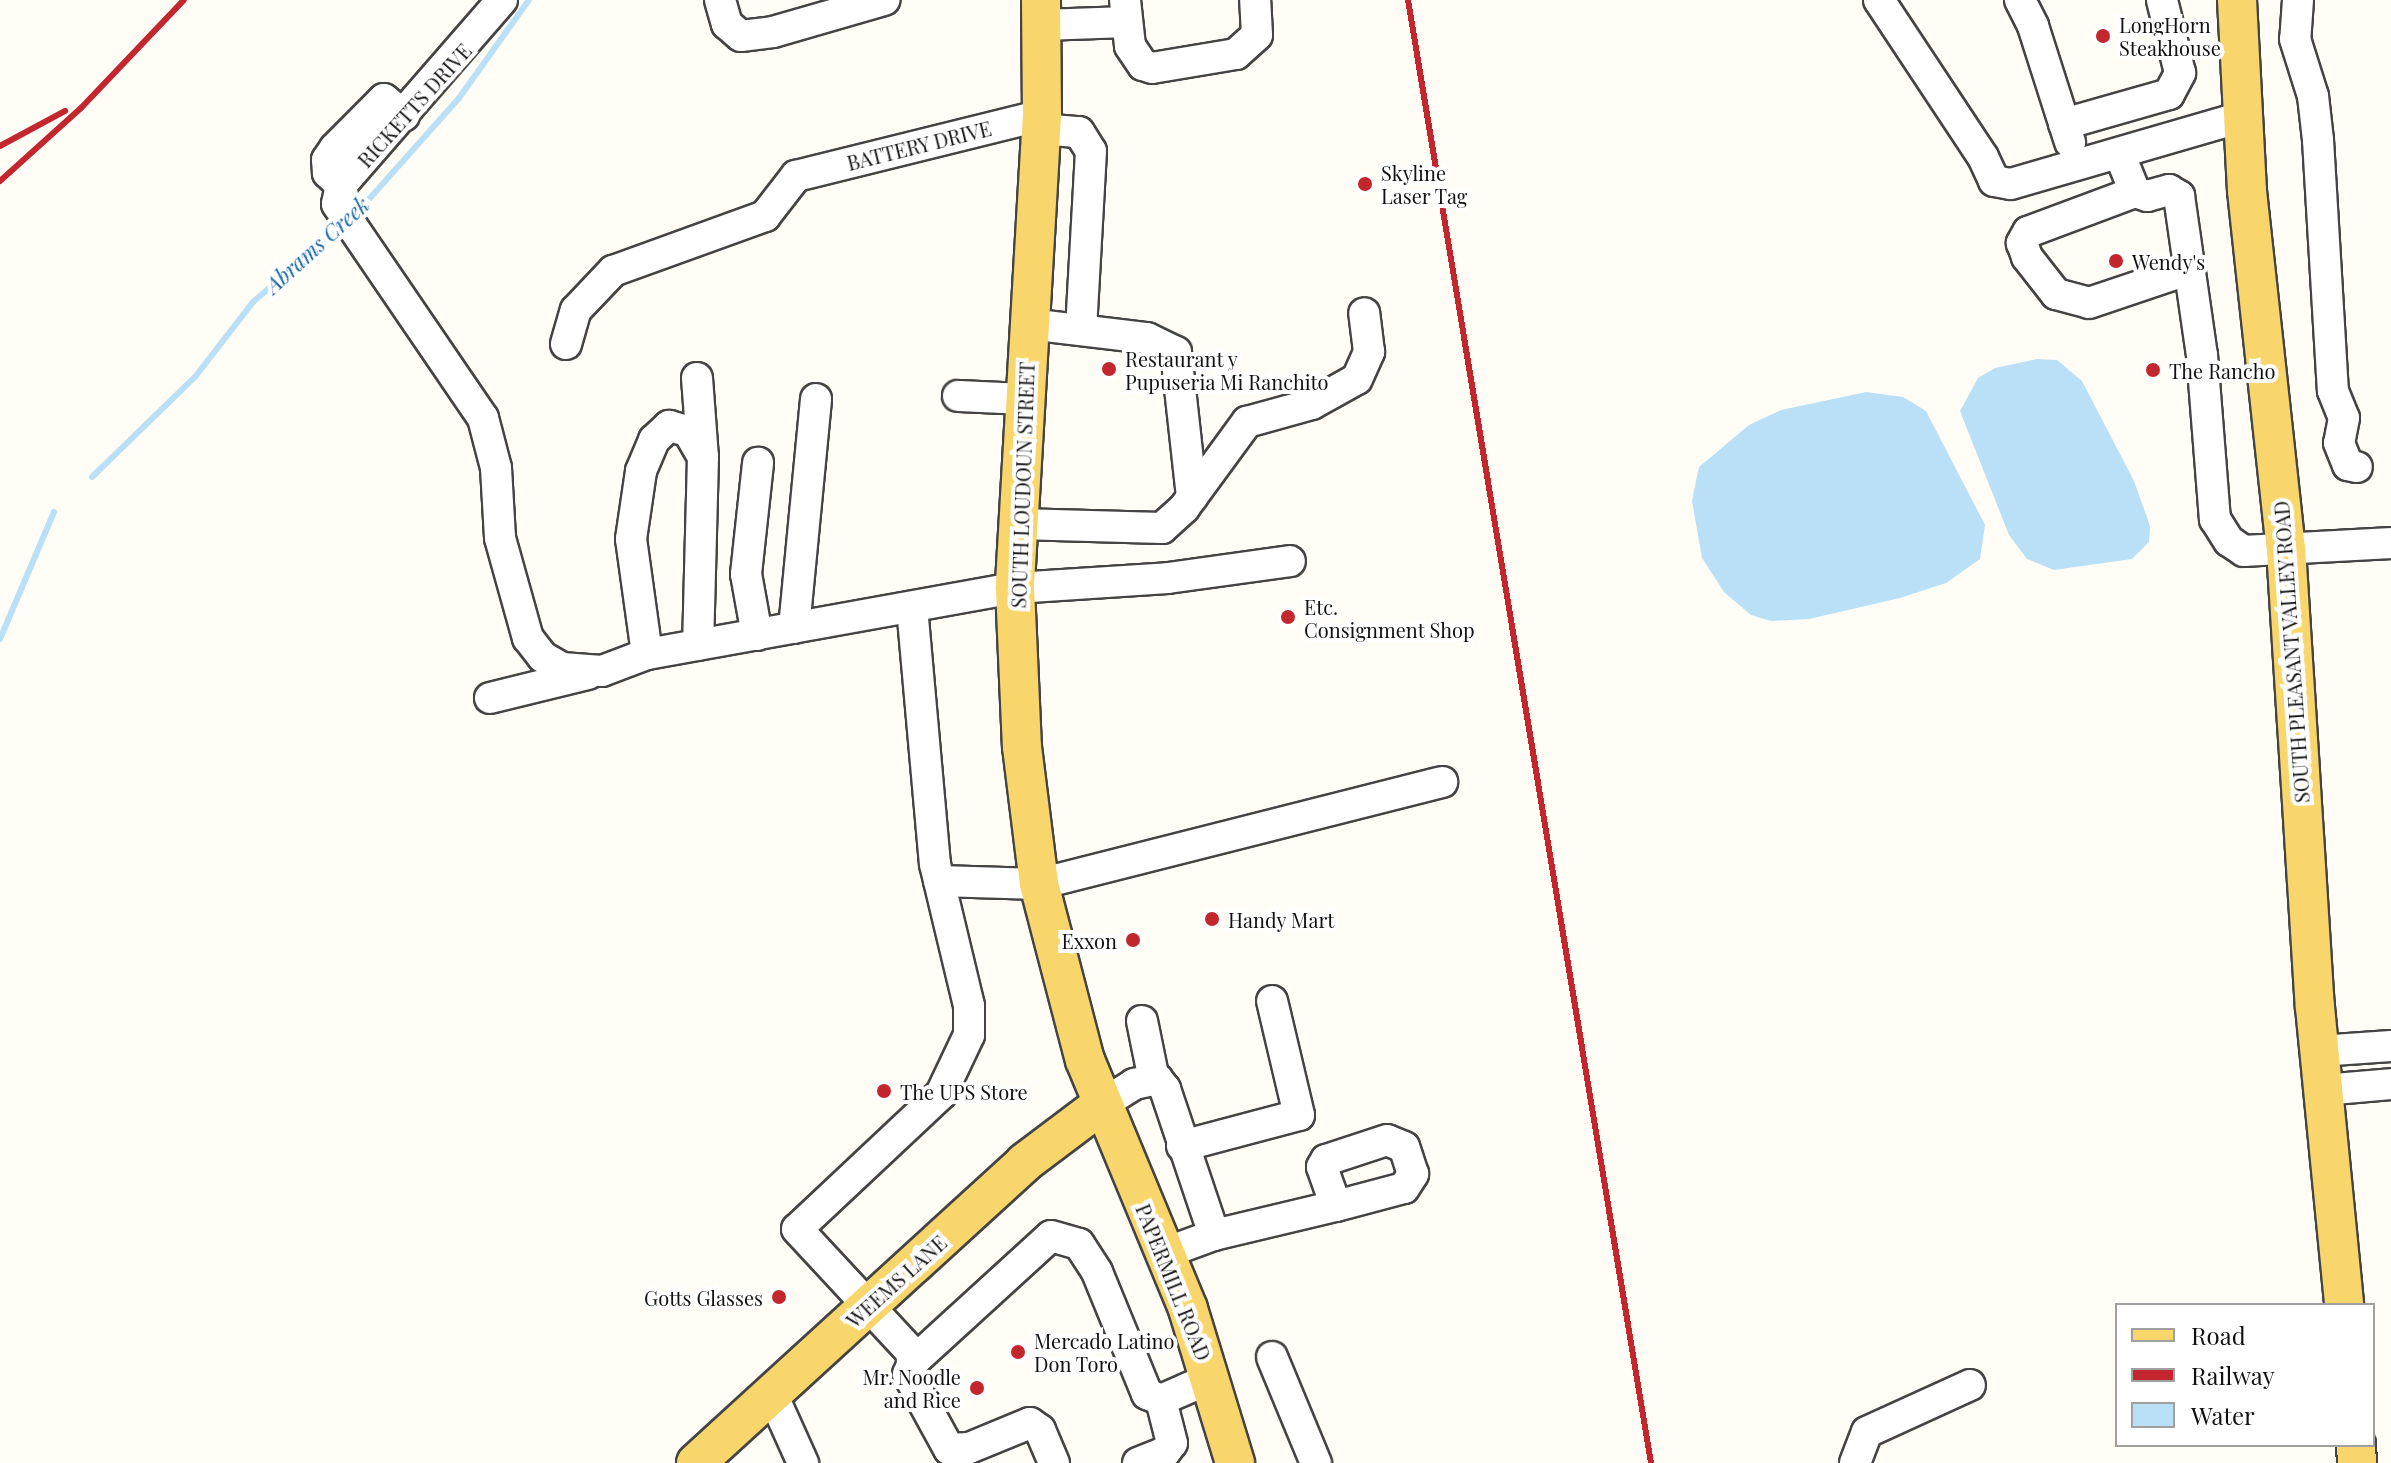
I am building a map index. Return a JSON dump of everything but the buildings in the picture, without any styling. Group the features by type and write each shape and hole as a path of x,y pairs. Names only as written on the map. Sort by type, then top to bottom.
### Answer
{"main road":[{"name":"SOUTH PLEASANT VALLEY ROAD","path":"2237,0 2242,117 2286,549 2319,1051 2344,1303"},
{"name":"SOUTH LOUDOUN STREET","path":"1042,13 1042,122 1015,588 1022,747 1039,884 1067,1004 1101,1105"},
{"name":"WEEMS LANE","path":"696,1463 1024,1163 1101,1105"},
{"name":"PAPERMILL ROAD","path":"1101,1105 1165,1253 1211,1378 1235,1463"}],"street":[{"name":"RICKETTS DRIVE","path":"502,0 404,116 344,211 463,382 483,418 496,468 500,538 528,638 537,651 562,668 602,671"},
{"path":"720,0 727,24 741,36 773,32 884,0"},
{"path":"1042,13 1126,11 1134,56 1143,65 1164,67 1236,54 1247,46 1259,25 1255,0"},
{"path":"1879,0 1994,181 2011,184 2077,163 2120,155 2242,117"},
{"path":"2020,0 2077,163"},
{"path":"2064,124 2169,94 2180,73 2162,0"},
{"path":"2298,0 2295,39 2312,93 2318,140 2333,391 2344,418 2339,443 2348,465 2357,467"},
{"path":"1042,122 1079,132 1091,151 1081,330"},
{"name":"BATTERY DRIVE","path":"566,344 576,310 613,271 765,216 796,176 1042,122"},
{"path":"2120,155 2135,192"},
{"path":"2187,270 2089,303 2056,294 2027,257 2022,243 2028,232 2135,192 2147,196 2169,190 2179,196 2187,270 2202,355 2215,519 2244,551 2391,543"},
{"path":"1018,524 1153,531 1165,525 1192,497 1247,422 1312,404 1357,379 1369,352 1364,313"},
{"path":"1029,324 1147,338 1179,354 1192,497"},
{"path":"697,378 703,457 698,645"},
{"path":"958,396 1025,399"},
{"path":"794,628 816,399"},
{"path":"647,654 631,539 641,471 654,440 669,426 688,431 703,457"},
{"path":"757,635 746,574 758,463"},
{"path":"1165,525 1168,578"},
{"path":"490,698 602,671 647,654 1015,588 1168,578 1290,561"},
{"path":"912,607 939,881 969,1006 969,1035 941,1094 797,1229 871,1303 917,1358"},
{"path":"939,881 1039,884 1442,782"},
{"path":"1182,1146 1299,1115 1272,1001"},
{"path":"1142,1021 1154,1080 1165,1089 1214,1235"},
{"path":"2319,1051 2391,1046"},
{"path":"1101,1105 1134,1084 1154,1080"},
{"path":"2323,1090 2391,1084"},
{"path":"1165,1253 1214,1235 1336,1206 1404,1188 1413,1174 1404,1147 1387,1140 1326,1160 1322,1167 1336,1206"},
{"path":"1054,1463 1040,1430 1030,1423 969,1448 949,1449 910,1382 910,1367 917,1358 1051,1236 1069,1237 1097,1272 1147,1394 1161,1400 1211,1378"},
{"path":"1272,1357 1316,1463"},
{"path":"1855,1463 1867,1432 1970,1385"},
{"path":"772,1394 803,1463"},
{"path":"1138,1463 1165,1452 1172,1443 1161,1400"}],"water":[{"path":"2037,359 2057,360 2082,381 2134,481 2150,526 2149,542 2132,559 2054,570 2027,559 2009,535 1960,411 1978,378 1995,368"},
{"path":"1866,392 1903,397 1926,411 1985,525 1980,559 1946,583 1900,598 1809,619 1771,621 1751,615 1724,592 1702,558 1692,501 1699,467 1749,425 1781,410"}],"waterway":[{"name":"Abrams Creek","path":"354,216 459,98 529,0"},
{"name":"Abrams Creek","path":"92,477 195,377 253,302 342,225"},
{"name":"Abrams Creek","path":"0,639 54,512"}],"railway":[{"path":"0,181 81,108 184,0"},
{"path":"1408,0 1651,1463"},
{"path":"0,146 65,111"}],"place":[{"name":"LongHorn Steakhouse","path":"2103,36"},
{"name":"Skyline Laser Tag","path":"1365,184"},
{"name":"Wendy's","path":"2116,261"},
{"name":"Restaurant y Pupuseria Mi Ranchito","path":"1109,369"},
{"name":"The Rancho","path":"2153,370"},
{"name":"Etc. Consignment Shop","path":"1288,617"},
{"name":"Handy Mart","path":"1212,919"},
{"name":"Exxon","path":"1133,940"},
{"name":"The UPS Store","path":"884,1091"},
{"name":"Gotts Glasses","path":"779,1297"},
{"name":"Mercado Latino Don Toro","path":"1018,1352"},
{"name":"Mr. Noodle and Rice","path":"977,1388"}]}
